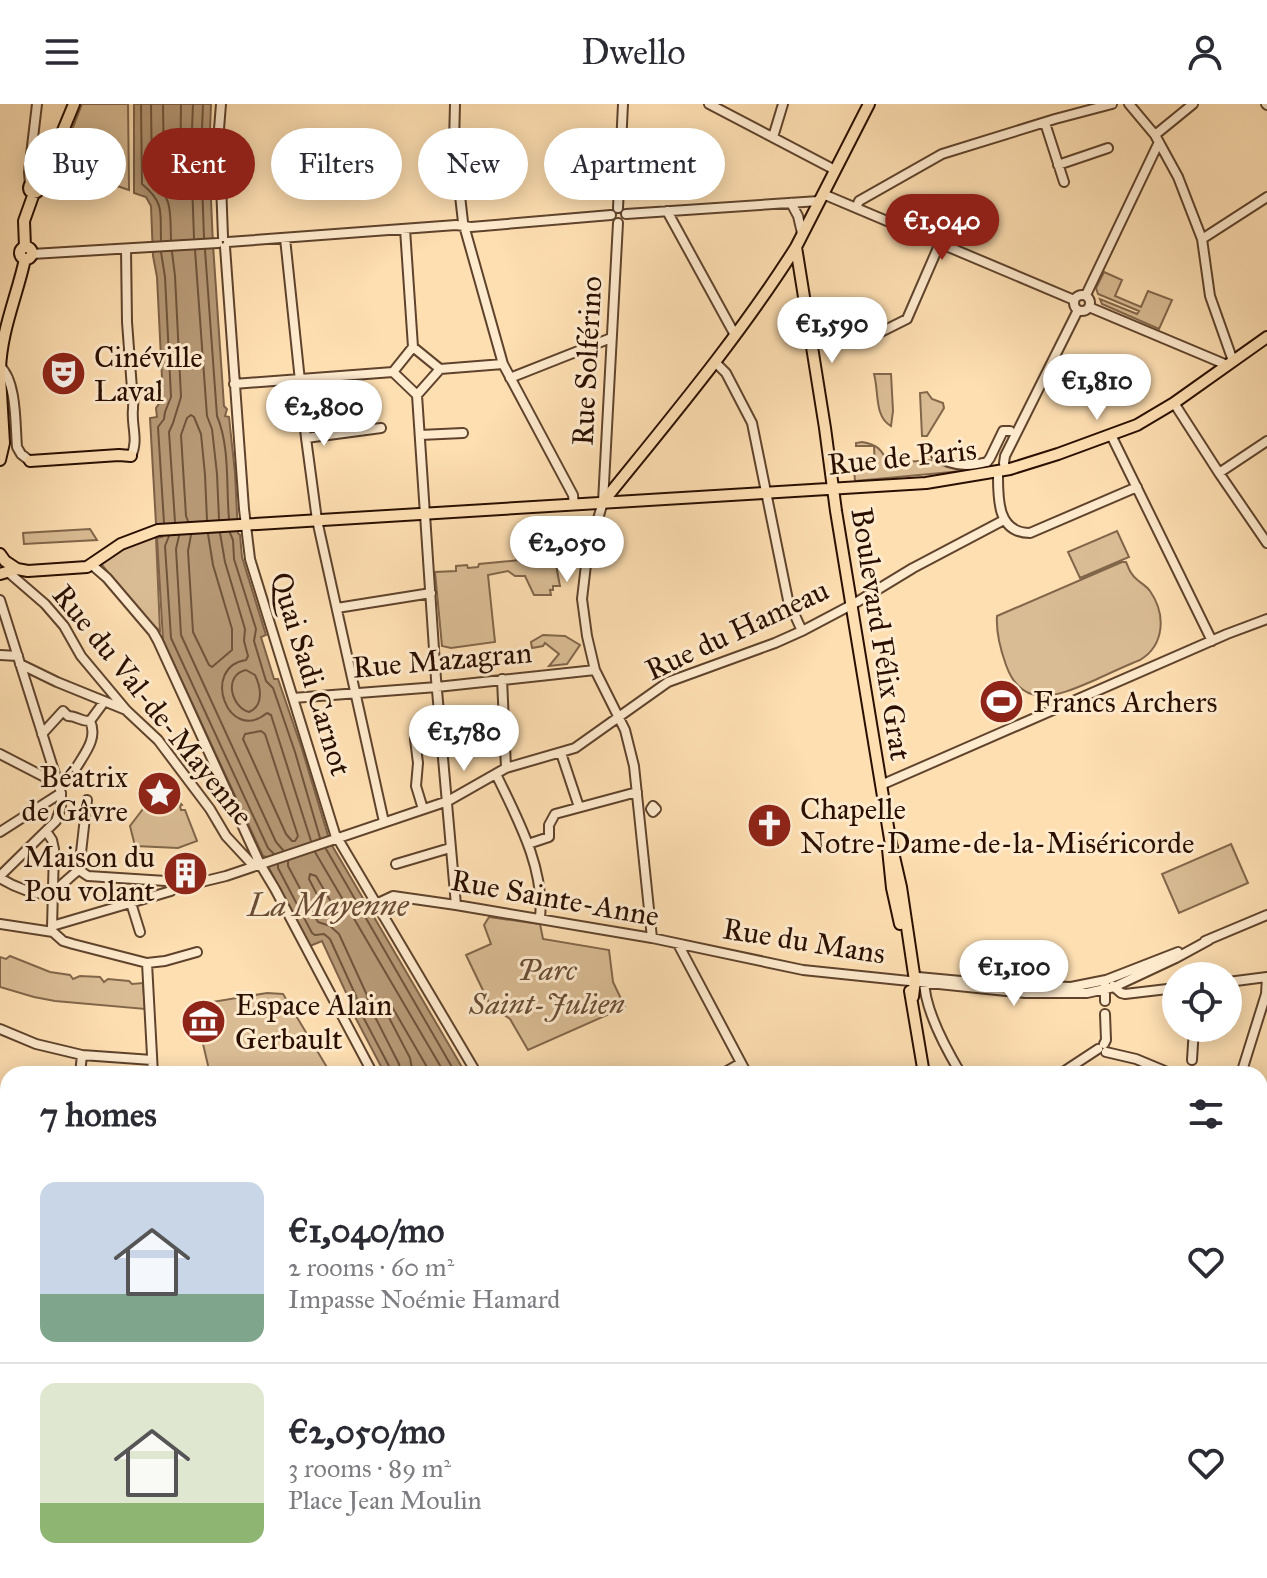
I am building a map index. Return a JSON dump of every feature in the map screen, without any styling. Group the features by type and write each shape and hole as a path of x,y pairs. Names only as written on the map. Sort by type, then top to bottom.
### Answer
{"main road":[{"path":"64,128 74,104"},
{"path":"603,502 715,362 783,267 869,104"},
{"path":"0,460 4,443 1,350 27,253 24,221 30,200"},
{"name":"Boulevard Félix Grat","path":"796,247 881,785 916,979 913,997 923,1066"},
{"path":"783,267 797,274 800,294 804,298"},
{"name":"Rue de Paris","path":"92,565 121,544 158,530 926,483 1002,470 1058,454 1137,425 1174,403 1267,337"},
{"path":"30,461 130,456"},
{"path":"0,554 9,572 92,565"}],"street":[{"path":"34,128 37,104"},
{"name":"Quai Sadi Carnot","path":"221,104 219,129 224,242 250,559 337,837 472,1066"},
{"path":"455,104 454,143 464,226 503,364 570,489 574,505"},
{"path":"618,208 623,104"},
{"path":"709,104 835,170"},
{"path":"773,137 783,104"},
{"path":"856,208 859,201 942,154 1112,104"},
{"path":"1089,307 1230,363 1229,348 1210,296 1202,239 1178,177 1157,139 1129,104"},
{"path":"1086,295 1157,139 1193,104"},
{"path":"1045,123 1064,182"},
{"path":"1058,165 1108,148"},
{"path":"1202,239 1267,197"},
{"path":"626,214 791,203 821,198 856,208 1074,300"},
{"path":"791,203 802,233"},
{"path":"614,219 614,209 618,208"},
{"path":"618,208 626,214"},
{"path":"667,211 735,335"},
{"path":"27,253 145,248 405,229 625,219 626,214"},
{"name":"Rue Solférino","path":"614,219 603,502 587,556 582,599 595,670 625,730 634,766 652,938"},
{"path":"234,384 393,372 413,347 405,229"},
{"path":"285,238 317,520 384,822"},
{"path":"869,338 907,319 940,243"},
{"path":"126,249 127,322 135,398 135,444 130,456"},
{"path":"1079,295 1086,295 1090,301 1089,307 1078,310 1074,300 1079,295"},
{"path":"1078,310 1005,456 1000,506 1004,520 1018,532 1030,533 1137,487"},
{"path":"510,378 611,338"},
{"path":"413,347 440,369 503,364"},
{"path":"1216,360 1229,348"},
{"path":"715,362 726,373 752,423 788,600 802,631"},
{"path":"417,395 440,369"},
{"path":"0,370 7,373 11,385 17,447 30,461"},
{"path":"393,372 417,395 456,905"},
{"path":"1174,403 1267,543"},
{"path":"306,438 381,428"},
{"path":"936,455 958,465 987,462 1003,431 1010,431"},
{"path":"420,435 463,433"},
{"path":"1111,435 1212,641"},
{"path":"1219,473 1265,446"},
{"name":"Rue du Hameau","path":"177,882 197,883 226,876 448,801 506,768 575,748 668,682 802,631 1004,520"},
{"path":"92,565 153,632 260,864 369,1066"},
{"name":"Rue du Val-de-Mayenne","path":"9,572 64,626 110,701 127,711 158,740 210,809 226,836 251,863 260,864"},
{"path":"337,608 431,593"},
{"path":"0,600 59,789 59,815 0,877 30,892 52,892 79,870 87,800"},
{"path":"881,785 1267,619"},
{"path":"0,655 19,660 110,701"},
{"name":"Rue Mazagran","path":"293,698 595,670"},
{"path":"502,679 506,768"},
{"path":"90,721 120,686"},
{"path":"42,734 63,711 68,716 90,721"},
{"path":"76,768 90,745 93,731 90,721"},
{"path":"415,739 418,763 416,786 423,809"},
{"path":"561,753 579,807"},
{"path":"0,754 59,789"},
{"path":"496,774 536,866 540,918"},
{"path":"0,832 59,789"},
{"path":"528,844 549,837 549,825 555,814 637,792"},
{"path":"639,811 651,809"},
{"path":"46,831 54,849 52,929 63,941 147,963 197,952"},
{"path":"396,864 450,848"},
{"path":"0,924 52,929 171,891 177,882 88,876 79,870"},
{"name":"Rue Sainte-Anne","path":"378,903 393,896 540,918 678,944"},
{"path":"131,903 140,932"},
{"path":"1108,986 1267,915"},
{"path":"678,944 743,1066"},
{"name":"Rue du Mans","path":"678,944 852,977 1052,988 1108,986"},
{"path":"147,963 152,1066"},
{"path":"1242,980 1267,977 1266,994 1244,1066"},
{"path":"916,979 957,1066"},
{"path":"1108,986 1121,993 1162,990"},
{"path":"1105,1001 1108,986"},
{"path":"1073,1066 1103,1048 1106,1040 1105,1014"},
{"path":"0,1029 36,1044 82,1055 152,1060"},
{"path":"1192,1060 1193,1042"},
{"path":"1103,1048 1153,1066"},
{"path":"81,1066 82,1055"},
{"path":"736,1066 741,1063"}],"green space":[{"path":"82,104 128,104 129,190 126,189 126,128 73,128"},
{"path":"1104,272 1122,280 1115,296 1141,307 1148,291 1172,300 1159,329 1102,304 1100,299 1137,314 1139,311 1098,294 1096,288"},
{"path":"874,374 891,374 891,426 879,410"},
{"path":"927,392 932,399 943,403 944,408 927,436 922,436 920,393"},
{"path":"856,443 872,444 878,448 888,463 935,460 962,471 855,481 854,470 875,468 874,446 856,446"},
{"path":"90,529 97,540 24,544 23,533"},
{"path":"1117,531 1129,557 1080,578 1068,552"},
{"path":"156,537 160,631 148,621 102,565 124,547"},
{"path":"540,558 541,564 556,565 560,586 553,586 551,595 534,595 525,576 515,576 508,571 488,575 495,642 451,648 442,646 435,572 456,571 456,566 467,565 468,568 478,567 479,564"},
{"path":"1126,562 1134,576 1148,589 1159,609 1158,638 1148,654 1057,694 1033,695 1022,690 1006,665 999,641 997,616"},
{"path":"543,635 565,636 580,645 567,664 549,666 559,654 545,643 532,648 531,642"},
{"path":"164,781 182,805 181,810 185,810 197,841 178,848 135,846 130,826 152,802 147,794"},
{"path":"1231,844 1248,883 1179,913 1162,874"},
{"name":"Parc Saint-Julien","path":"489,917 540,924 543,939 609,950 613,982 625,1007 528,1050 510,1019 490,1005 466,955 491,944 484,925"},
{"path":"10,956 50,972 70,975 73,979 80,976 100,977 104,982 108,979 143,983 145,1009 55,1001 0,987 0,957 6,959"},
{"path":"267,993 283,994 326,1066 208,1066 194,1005"}],"water":[{"path":"134,104 211,104 210,128 142,128 142,196 134,193"},
{"name":"La Mayenne","path":"148,200 211,200 224,406 227,409 225,416 229,417 238,533 242,557 266,635 261,637 302,749 330,842 461,1066 381,1066 353,1013 322,941 310,946 269,868 270,863 263,856 163,640 157,538 162,537 156,524 150,418 157,417 156,408 163,398 151,206"}],"place":[{"name":"Cinéville Laval","path":"63,374"},
{"name":"Francs Archers","path":"1002,702"},
{"name":"Béatrix de Gâvre","path":"159,794"},
{"name":"Chapelle Notre-Dame-de-la-Miséricorde","path":"769,826"},
{"name":"Maison du Pou volant","path":"186,874"},
{"name":"Espace Alain Gerbault","path":"204,1022"}]}
